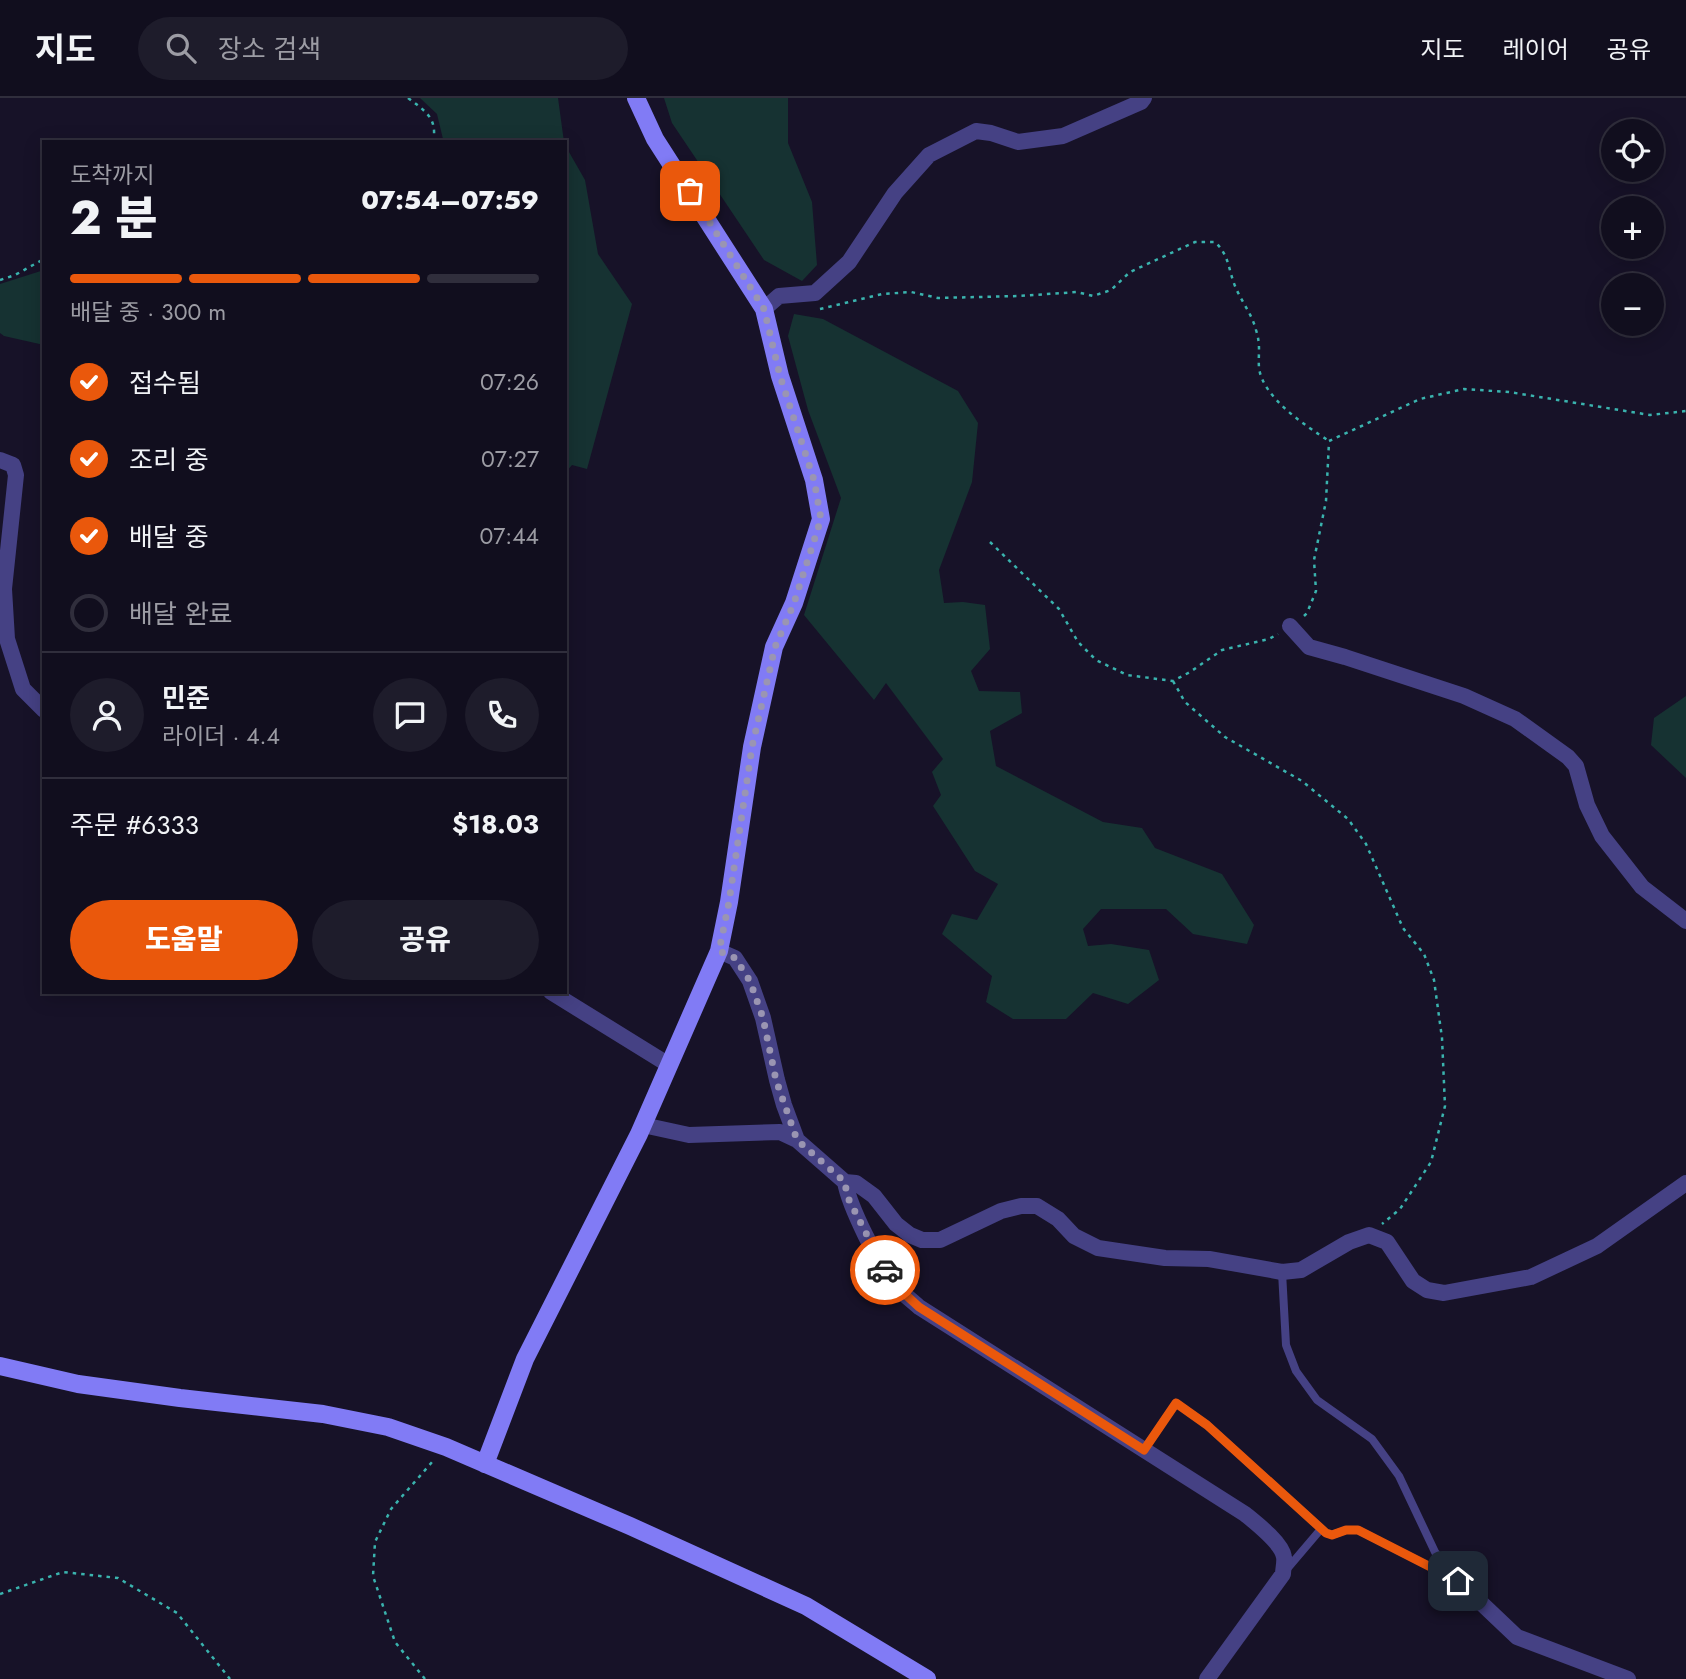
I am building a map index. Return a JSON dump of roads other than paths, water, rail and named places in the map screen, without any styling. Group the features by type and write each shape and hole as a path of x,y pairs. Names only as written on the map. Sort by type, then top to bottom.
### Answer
{"street":[{"path":"485,1464 525,1359 643,1125 719,951 752,747 775,647 794,603 821,519 814,480 780,376 764,309 655,139 636,98"},
{"path":"764,309 779,296 815,293 849,262 895,193 929,155 976,131 1018,142 1063,136 1141,102 1144,98"},
{"path":"0,460 13,465 16,475 4,589 6,639 23,689 42,708"},
{"path":"1290,626 1309,647 1464,696 1515,719 1568,757 1576,766 1587,805 1602,835 1642,887 1686,921"},
{"path":"719,951 735,958 750,981 763,1018 776,1080 797,1140"},
{"path":"554,994 669,1065"},
{"path":"643,1125 689,1135 780,1132 797,1140 845,1182 856,1183 874,1196 896,1224 922,1240 940,1240 1000,1211 1021,1206 1037,1206 1058,1219 1074,1236 1098,1248 1165,1258 1209,1259 1282,1272 1301,1270 1349,1242 1369,1235 1387,1242 1413,1281 1427,1290 1444,1293 1531,1277 1597,1246 1686,1182"},
{"path":"845,1182 847,1196 880,1263 894,1284 919,1307 1245,1514 1263,1528 1281,1549 1284,1557 1283,1574 1207,1679"},
{"path":"0,1366 90,1386 323,1414 388,1427 446,1447 807,1606 927,1679"},
{"path":"1458,1581 1517,1637 1628,1679"}],"lane":[{"path":"1282,1272 1286,1345 1296,1371 1317,1400 1372,1439 1399,1476 1435,1552 1458,1581"},
{"path":"1144,1450 1176,1403 1207,1425 1326,1533 1332,1535 1346,1530 1358,1530 1458,1581"},
{"path":"1283,1574 1321,1529"}]}
